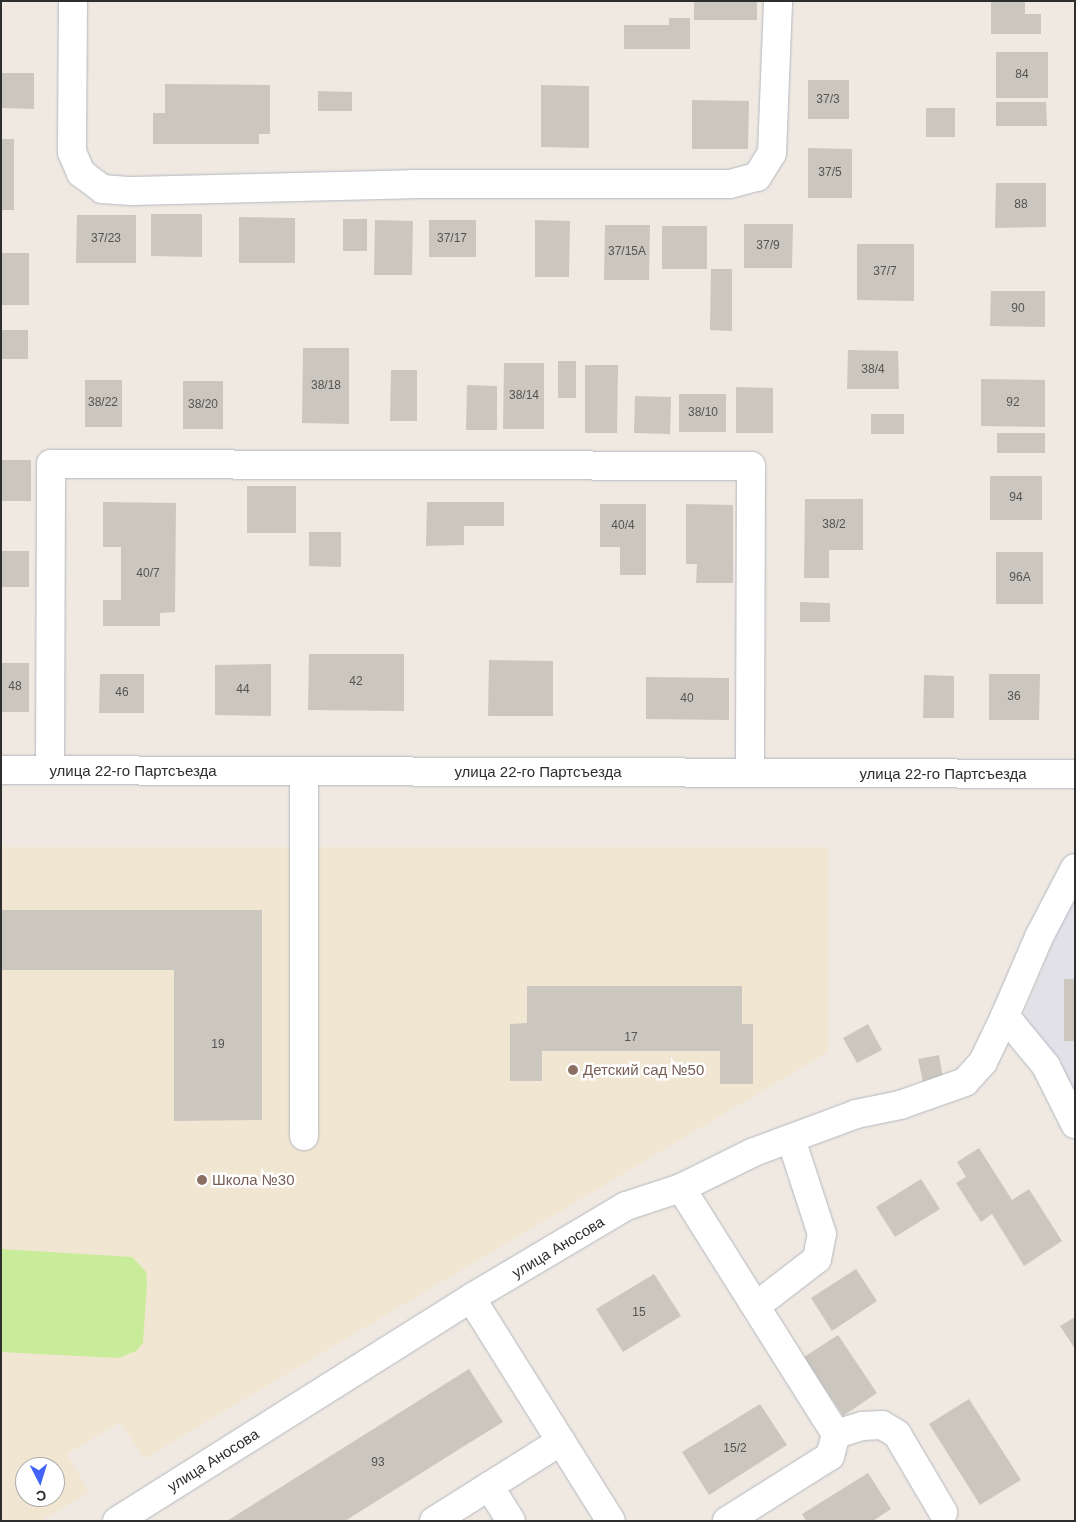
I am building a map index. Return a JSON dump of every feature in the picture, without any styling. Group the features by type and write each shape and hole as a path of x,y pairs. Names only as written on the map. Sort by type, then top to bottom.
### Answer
{"street":[{"path":"73,1 72,152 81,173 102,189 132,191 412,184 730,184 758,176 772,153 778,1"},
{"path":"50,770 51,464 751,466 750,773"},
{"name":"улица 22-го Партсъезда","path":"1,770 1075,774"},
{"path":"304,771 304,1136"},
{"name":"улица Аносова","path":"117,1521 471,1298 626,1206 681,1188 791,1138 856,1114 900,1105 965,1082 983,1062 1039,937 1075,868"},
{"path":"1005,1016 1046,1066 1075,1124"},
{"path":"756,1306 817,1259 822,1234 791,1138"},
{"path":"681,1188 836,1434 830,1456 727,1521"},
{"path":"471,1298 611,1521"},
{"path":"836,1434 862,1426 882,1425 896,1434 943,1512"},
{"path":"434,1521 560,1442"},
{"path":"489,1486 510,1521"}],"shaded area":[{"path":"1,847 828,847 828,1052 144,1459 121,1422 67,1454 89,1492 65,1506 65,1457 15,1457 15,1507 64,1507 41,1521 1,1521"},
{"path":"1075,889 1075,1119 1022,1019"}],"green space":[{"path":"1,1249 132,1257 146,1272 143,1343 136,1351 118,1358 1,1352"}],"building":[{"path":"694,1 757,1 757,20 694,20"},
{"path":"991,1 1025,1 1025,14 1041,14 1041,34 991,34"},
{"path":"669,18 690,18 690,49 624,49 624,25 669,25"},
{"path":"996,52 1048,52 1048,98 996,98"},
{"path":"1,73 34,73 34,109 1,108"},
{"path":"808,80 849,80 849,119 808,119"},
{"path":"165,84 270,85 270,134 259,134 259,144 153,144 153,113 165,113"},
{"path":"541,85 589,86 589,148 541,147"},
{"path":"318,91 352,92 352,111 318,111"},
{"path":"692,100 749,101 748,149 692,149"},
{"path":"996,102 1046,102 1047,126 996,126"},
{"path":"926,108 955,108 955,137 926,137"},
{"path":"1,139 14,139 14,210 1,210"},
{"path":"808,148 852,149 852,198 808,198"},
{"path":"996,183 1046,183 1046,227 995,228"},
{"path":"151,214 202,214 202,257 151,256"},
{"path":"77,215 136,215 136,263 76,263"},
{"path":"239,217 295,218 295,263 239,263"},
{"path":"343,219 367,219 367,251 343,251"},
{"path":"375,220 413,221 412,275 374,275"},
{"path":"429,220 476,220 476,257 429,257"},
{"path":"535,220 570,221 569,277 535,277"},
{"path":"744,224 793,224 792,268 744,268"},
{"path":"605,225 650,225 649,280 604,280"},
{"path":"662,226 707,226 707,269 662,269"},
{"path":"857,244 914,244 914,301 857,300"},
{"path":"1,253 29,253 29,305 1,305"},
{"path":"711,269 732,269 732,331 710,330"},
{"path":"991,291 1045,291 1045,327 990,326"},
{"path":"1,330 28,330 28,359 1,359"},
{"path":"303,348 349,348 349,424 302,423"},
{"path":"848,350 898,351 899,389 847,389"},
{"path":"558,361 576,361 576,398 558,398"},
{"path":"504,363 544,363 544,429 503,429"},
{"path":"585,365 618,365 617,433 585,433"},
{"path":"391,370 417,370 417,421 390,421"},
{"path":"981,379 1045,380 1045,427 981,426"},
{"path":"85,380 122,380 122,427 85,427"},
{"path":"183,381 223,381 223,429 183,429"},
{"path":"467,385 497,386 497,430 466,430"},
{"path":"736,387 773,388 773,433 736,433"},
{"path":"679,394 726,394 726,432 679,432"},
{"path":"635,396 671,397 670,434 634,433"},
{"path":"871,414 904,414 904,434 871,434"},
{"path":"997,433 1045,433 1045,453 997,453"},
{"path":"1,460 31,460 31,501 1,501"},
{"path":"990,476 1042,476 1042,520 990,520"},
{"path":"247,486 296,486 296,533 247,533"},
{"path":"805,499 863,499 863,550 829,550 829,578 804,578"},
{"path":"103,502 176,503 175,612 160,613 160,626 103,626 103,600 121,600 121,547 103,547"},
{"path":"427,502 504,502 504,526 464,526 464,545 426,546"},
{"path":"600,504 646,504 646,575 620,575 620,547 600,547"},
{"path":"686,504 733,505 733,583 696,583 697,564 686,564"},
{"path":"309,532 341,532 341,567 309,566"},
{"path":"1,551 29,551 29,587 1,587"},
{"path":"996,552 1043,552 1043,604 996,604"},
{"path":"800,602 830,603 830,622 800,622"},
{"path":"309,654 404,654 404,711 308,710"},
{"path":"489,660 553,661 553,716 488,716"},
{"path":"1,663 29,663 29,712 1,712"},
{"path":"271,664 271,716 215,715 215,665"},
{"path":"100,674 144,674 144,713 99,713"},
{"path":"989,674 1040,674 1039,720 989,720"},
{"path":"924,675 954,676 954,718 923,718"},
{"path":"646,677 729,678 729,720 646,719"},
{"path":"1,910 262,910 262,1120 174,1121 174,970 1,970"},
{"path":"1064,979 1075,979 1075,1041 1064,1041"},
{"path":"527,986 742,986 742,1024 753,1024 753,1084 720,1084 720,1051 542,1051 542,1081 510,1081 510,1024 527,1023"},
{"path":"868,1024 882,1050 857,1063 843,1038"},
{"path":"939,1055 944,1083 924,1087 918,1059"},
{"path":"979,1148 1012,1200 1029,1189 1062,1241 1024,1266 992,1214 981,1222 956,1183 966,1177 957,1162"},
{"path":"921,1179 940,1209 895,1237 876,1207"},
{"path":"856,1269 877,1301 832,1331 811,1298"},
{"path":"654,1274 681,1316 623,1352 596,1309"},
{"path":"1075,1317 1075,1349 1060,1326"},
{"path":"838,1335 877,1393 843,1416 804,1357"},
{"path":"469,1369 503,1422 345,1521 227,1521"},
{"path":"969,1399 1021,1480 980,1505 929,1424"},
{"path":"760,1404 787,1445 709,1495 682,1452"},
{"path":"868,1473 891,1509 873,1521 806,1521 802,1514"}],"place":[{"name":"Детский сад №50","path":"573,1070"},
{"name":"Школа №30","path":"202,1180"}]}
